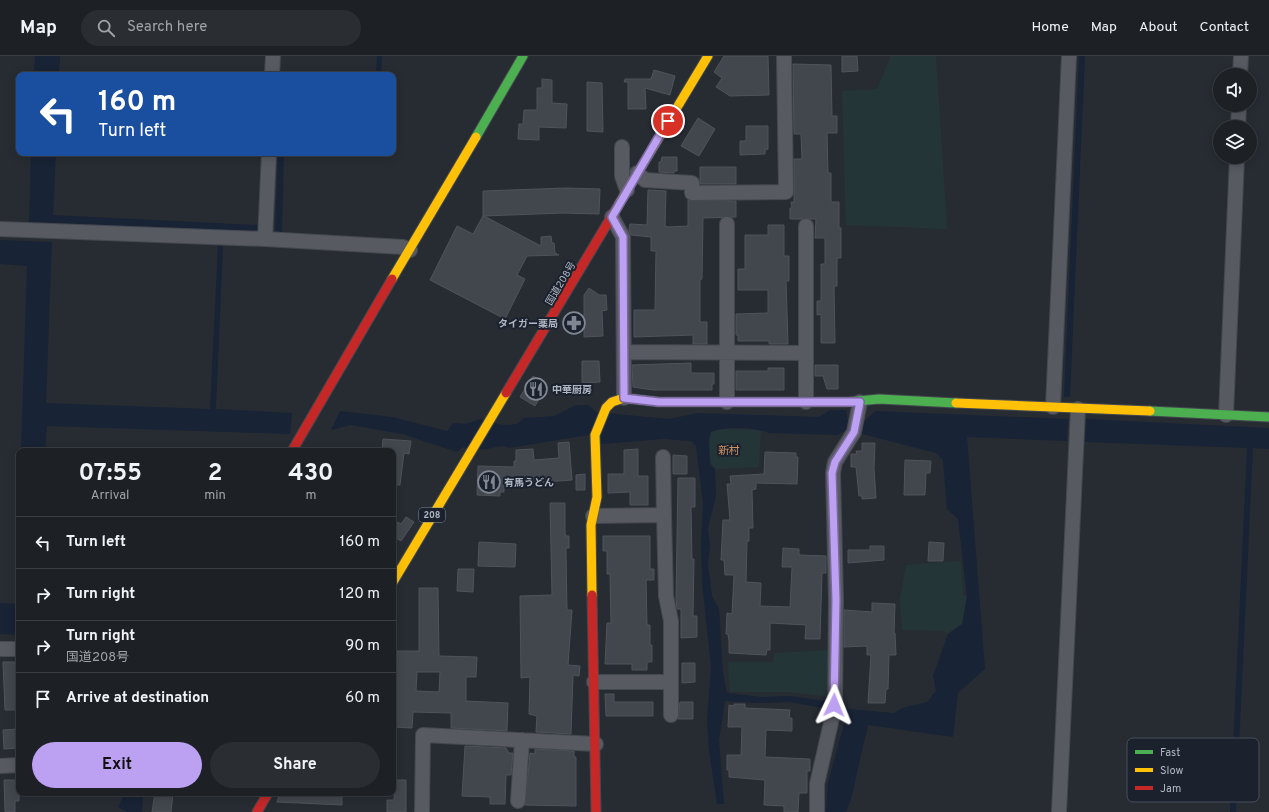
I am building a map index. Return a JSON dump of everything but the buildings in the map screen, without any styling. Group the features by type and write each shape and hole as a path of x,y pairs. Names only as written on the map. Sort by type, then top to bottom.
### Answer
{"main road":[{"path":"294,448 523,56"},
{"name":"国道208号","path":"396,577 708,56"},
{"path":"596,812 591,525 597,497 594,443 595,434 606,408 612,402 624,398 659,402 860,402 879,399 1269,417"},
{"path":"257,812 266,796"}],"street":[{"path":"272,72 273,56"},
{"path":"637,174 645,180 692,183 692,193 786,192 784,56"},
{"path":"1053,407 1070,56"},
{"path":"1240,68 1241,56"},
{"path":"622,147 622,176 627,190"},
{"path":"265,240 269,156"},
{"path":"1226,415 1237,164"},
{"path":"612,217 623,237 624,398"},
{"path":"727,402 728,224"},
{"path":"806,226 806,402"},
{"path":"0,229 403,247 410,250"},
{"path":"624,352 806,353"},
{"path":"817,812 817,784 834,709 836,600 832,473 835,462 855,426 860,402"},
{"path":"1059,812 1078,409"},
{"path":"663,457 666,596 671,621 671,715"},
{"path":"593,516 664,515"},
{"path":"0,649 16,649"},
{"path":"594,682 671,682"},
{"path":"422,812 423,735 596,744"},
{"path":"518,801 522,740"},
{"path":"0,766 16,765"}],"shaded area":[{"path":"891,56 936,56 947,229 846,225 842,91 877,89"},
{"path":"719,429 761,430 759,467 715,469 709,456 709,441 711,432"},
{"path":"961,561 963,595 967,597 962,624 948,634 943,631 902,630 900,598 906,565"},
{"path":"832,650 831,697 789,692 730,692 728,662 773,662 774,653"}],"water":[{"path":"35,56 60,56 59,72 34,72"},
{"path":"377,56 382,56 381,72 376,72"},
{"path":"1079,56 1085,56 1070,397 1064,397"},
{"path":"31,156 56,156 53,215 258,225 258,231 29,222"},
{"path":"278,156 284,156 282,232 275,231"},
{"path":"0,240 52,242 46,403 210,409 218,245 223,246 216,409 292,413 290,434 47,426 45,448 21,448 27,266 0,264"},
{"path":"576,405 589,405 596,412 669,419 698,413 819,417 830,410 846,410 848,422 862,423 876,411 1068,419 1067,441 967,437 985,669 958,693 953,737 868,725 851,799 846,812 826,812 828,783 844,724 838,713 839,708 894,713 902,708 927,702 936,691 933,676 948,634 962,624 967,597 958,519 947,509 943,460 936,453 847,430 837,435 769,433 755,429 740,428 711,432 709,440 710,464 715,469 716,496 708,528 710,545 708,564 712,596 719,609 723,673 727,693 761,697 790,696 827,701 827,709 790,702 759,703 725,701 719,740 724,804 717,804 709,751 707,719 711,668 702,581 701,543 703,504 696,446 691,441 663,439 603,444 588,435 509,448 501,446 487,449 463,447 457,452 402,434 351,425 331,430 340,411 392,417 447,431 453,423 466,424 480,419 503,425 517,424 524,418 554,416"},
{"path":"1086,419 1269,428 1269,449 1253,448 1239,738 1233,738 1247,448 1085,442"},
{"path":"0,603 16,604 16,635 0,634"},
{"path":"124,796 143,796 142,812 127,812 118,807"},
{"path":"1230,802 1236,802 1236,812 1230,812"}],"traffic: fast":[{"path":"476,137 523,56"},
{"path":"725,402 847,402 879,399 956,403"},
{"path":"1150,411 1269,417"}],"traffic: slow":[{"path":"619,204 708,56"},
{"path":"392,279 476,137"},
{"path":"396,577 506,393"},
{"path":"592,595 591,525 597,497 595,435 606,408 612,402 624,398 659,402 725,402"},
{"path":"956,403 1150,411"}],"traffic: jam":[{"path":"506,393 619,204"},
{"path":"294,448 392,279"},
{"path":"592,595 596,812"},
{"path":"257,812 266,796"}],"place":[{"name":"タイガー薬局","path":"574,323"},
{"name":"中華厨房","path":"536,389"},
{"name":"有馬うどん","path":"489,482"}],"district":[{"name":"新村","path":"729,450"}],"route":[{"path":"668,121 612,217 623,237 624,398 659,402 860,402 854,432 835,462 832,473 836,600 834,705"}]}
